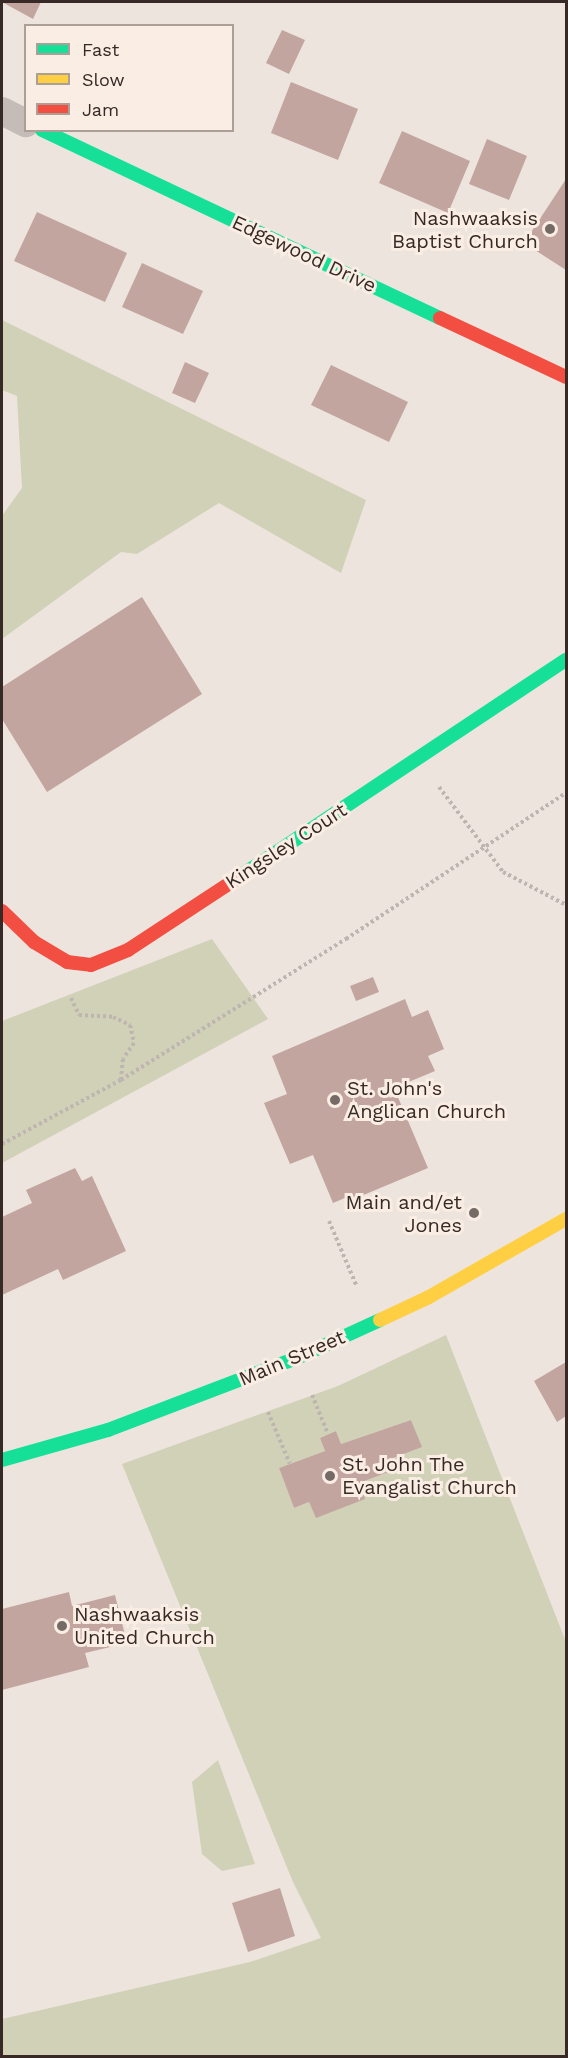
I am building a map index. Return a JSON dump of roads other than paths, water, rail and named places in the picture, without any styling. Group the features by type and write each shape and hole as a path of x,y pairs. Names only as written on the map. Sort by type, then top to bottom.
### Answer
{"street":[{"path":"2,111 24,122"},
{"name":"Edgewood Drive","path":"46,132 567,377"},
{"name":"Kingsley Court","path":"2,911 34,942 67,962 91,965 128,950 567,660"},
{"name":"Main Street","path":"2,1460 108,1430 297,1358 429,1297 567,1219"}],"place":[{"name":"Nashwaaksis Baptist Church","path":"550,229"},
{"name":"St. John's Anglican Church","path":"335,1100"},
{"name":"Main and/et Jones","path":"474,1213"},
{"name":"St. John The Evangalist Church","path":"330,1476"},
{"name":"Nashwaaksis United Church","path":"62,1626"}]}
